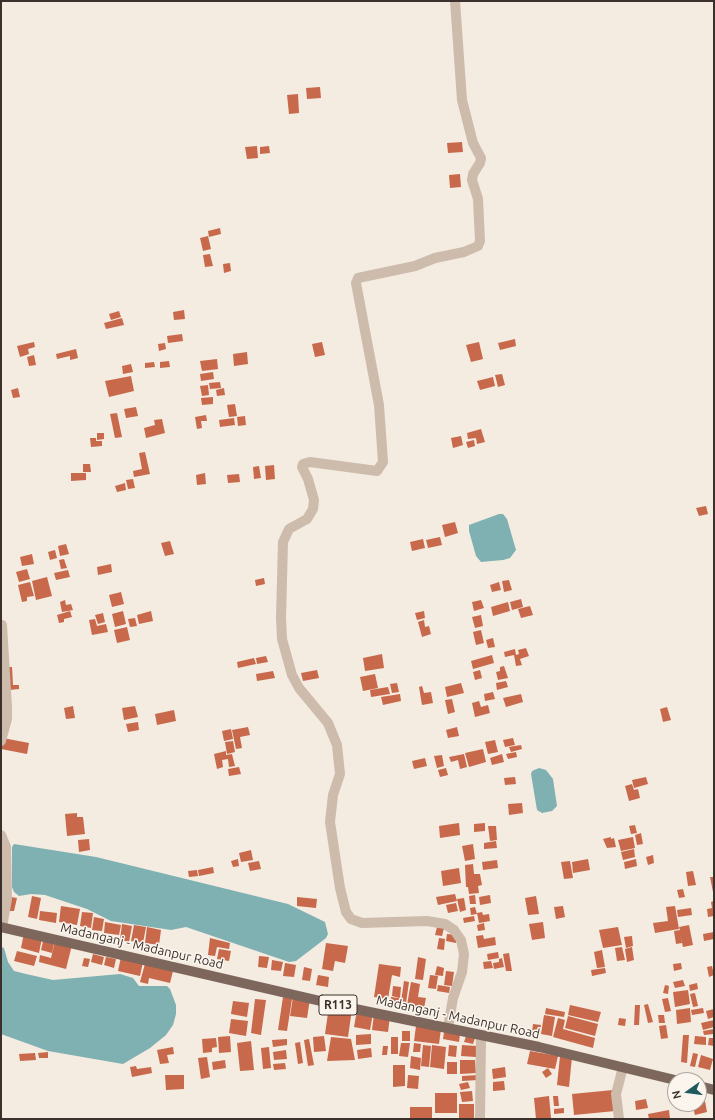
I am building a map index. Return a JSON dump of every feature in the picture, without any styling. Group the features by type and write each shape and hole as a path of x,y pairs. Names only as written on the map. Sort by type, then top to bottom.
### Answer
{"main road":[{"name":"Madanganj - Madanpur Road","path":"1,927 355,1010 481,1035 667,1078"}],"street":[{"path":"448,1028 453,998 462,972 464,954 461,940 454,930 445,924 426,921 362,923 351,919 346,912 340,888 330,822 333,795 340,774 337,745 328,723 299,688 292,675 282,639 281,618 283,542 289,529 307,519 314,510 314,500 308,479 302,467 303,464 310,462 377,471 383,462 379,404 356,284 358,278 415,266 435,258 464,252 478,246 480,241 478,199 472,180 473,174 480,163 481,158 473,143 462,100 455,1"},
{"path":"1,741 8,707 2,625"},
{"path":"1,835 6,847 7,899 1,927"},
{"path":"480,1119 481,1035"},
{"path":"619,1119 616,1094 623,1067"}],"water":[{"path":"499,514 503,514 507,519 516,550 510,558 481,562 476,556 469,531 469,525"},
{"path":"539,768 546,770 553,779 557,806 552,811 542,813 537,810 531,774 532,771"},
{"path":"14,844 96,857 288,904 325,922 328,934 326,938 296,961 289,962 186,927 171,930 111,921 87,909 45,895 31,894 19,896 14,892 12,887 12,847"},
{"path":"1,947 4,948 8,962 14,971 26,974 53,980 120,974 133,978 139,986 167,986 170,989 176,1005 176,1014 173,1025 166,1035 150,1048 123,1064 48,1051 1,1034"}],"building":[{"path":"320,87 321,98 307,99 306,88"},
{"path":"298,94 299,113 289,114 287,95"},
{"path":"462,142 463,152 448,153 447,143"},
{"path":"257,146 258,158 247,159 245,147"},
{"path":"269,146 270,153 260,154 260,147"},
{"path":"460,174 461,187 450,188 449,175"},
{"path":"220,228 221,234 209,237 208,231"},
{"path":"208,236 211,249 203,251 200,238"},
{"path":"210,254 213,266 205,267 203,255"},
{"path":"230,263 231,271 224,273 223,264"},
{"path":"184,310 185,319 174,320 173,312"},
{"path":"119,311 121,317 111,320 109,314"},
{"path":"122,318 124,325 106,329 104,323"},
{"path":"182,334 183,341 168,343 167,336"},
{"path":"515,339 516,346 500,350 498,343"},
{"path":"34,342 35,347 28,349 29,354 20,357 17,346"},
{"path":"322,342 325,355 315,357 312,344"},
{"path":"479,342 483,359 471,362 466,345"},
{"path":"165,343 166,349 159,351 158,344"},
{"path":"76,349 78,358 70,360 70,356 57,359 56,354"},
{"path":"247,352 248,364 234,366 233,354"},
{"path":"34,355 36,365 29,366 27,357"},
{"path":"217,359 218,369 202,371 200,361"},
{"path":"169,361 170,367 160,368 160,362"},
{"path":"154,362 155,367 145,368 145,363"},
{"path":"131,364 133,372 123,374 122,366"},
{"path":"213,372 214,379 201,381 200,374"},
{"path":"502,374 505,385 498,387 495,375"},
{"path":"131,376 134,391 109,397 105,381"},
{"path":"493,377 495,386 480,390 477,381"},
{"path":"220,382 221,388 210,389 209,383"},
{"path":"208,385 209,395 202,396 200,386"},
{"path":"18,388 20,397 13,398 11,390"},
{"path":"224,388 225,395 217,396 216,390"},
{"path":"213,397 213,404 202,405 201,398"},
{"path":"235,404 237,416 229,417 227,405"},
{"path":"136,407 138,416 126,418 124,409"},
{"path":"117,413 122,437 115,438 110,414"},
{"path":"206,415 207,421 201,421 202,428 197,429 195,417"},
{"path":"245,416 246,425 238,426 237,417"},
{"path":"234,418 235,425 220,427 219,420"},
{"path":"162,419 165,433 146,438 144,428 155,425 154,420"},
{"path":"481,429 485,442 477,444 476,438 468,439 467,433"},
{"path":"97,433 104,433 104,439 97,440"},
{"path":"461,436 463,445 453,448 451,438"},
{"path":"90,438 96,438 96,441 102,441 102,446 91,447"},
{"path":"474,440 475,446 468,448 466,442"},
{"path":"145,452 150,474 134,477 133,471 142,469 139,453"},
{"path":"83,464 90,464 91,472 83,472"},
{"path":"274,465 275,479 266,480 265,466"},
{"path":"259,466 261,478 254,479 253,467"},
{"path":"71,473 86,473 86,480 71,481"},
{"path":"205,473 206,484 197,485 196,475"},
{"path":"239,474 240,482 228,483 227,475"},
{"path":"133,479 135,488 128,489 126,480"},
{"path":"125,483 126,490 117,492 115,486"},
{"path":"706,506 708,514 699,516 696,508"},
{"path":"455,522 458,533 445,537 442,525"},
{"path":"440,537 442,545 428,548 426,540"},
{"path":"423,539 425,548 412,551 410,542"},
{"path":"170,541 174,554 165,556 161,543"},
{"path":"66,544 69,554 60,556 58,546"},
{"path":"55,550 57,558 50,560 48,552"},
{"path":"32,554 34,564 22,566 20,557"},
{"path":"64,559 67,568 61,569 59,560"},
{"path":"111,564 112,572 98,575 97,567"},
{"path":"27,569 30,579 19,582 16,572"},
{"path":"68,570 70,577 56,580 54,573"},
{"path":"47,577 52,596 36,600 32,581"},
{"path":"264,578 265,584 256,586 255,580"},
{"path":"509,580 512,590 504,592 502,581"},
{"path":"30,582 34,596 27,597 27,601 22,602 18,585"},
{"path":"499,582 501,590 492,592 490,585"},
{"path":"121,592 124,604 112,607 109,595"},
{"path":"521,599 523,607 512,610 510,602"},
{"path":"65,600 66,605 71,604 73,610 62,612 60,602"},
{"path":"481,600 484,608 474,611 472,602"},
{"path":"508,602 510,611 493,616 491,607"},
{"path":"530,606 533,615 521,618 518,609"},
{"path":"70,611 72,617 64,619 64,622 59,623 57,615"},
{"path":"123,611 126,624 115,627 112,614"},
{"path":"151,611 153,621 139,624 137,615"},
{"path":"424,611 425,618 417,620 415,613"},
{"path":"103,613 105,622 98,624 95,615"},
{"path":"481,615 483,626 475,628 472,617"},
{"path":"135,618 137,626 130,627 128,619"},
{"path":"95,619 97,626 106,624 108,632 92,635 89,620"},
{"path":"424,620 425,627 429,626 431,634 422,637 418,622"},
{"path":"127,627 130,640 117,643 114,630"},
{"path":"481,630 484,643 476,645 473,632"},
{"path":"493,638 495,647 488,648 486,640"},
{"path":"526,648 529,656 520,659 522,665 516,666 514,655 505,657 504,652 515,649 516,655 519,654 518,650"},
{"path":"382,654 384,668 365,671 363,658"},
{"path":"492,655 494,663 473,669 471,661"},
{"path":"266,656 268,662 257,664 256,658"},
{"path":"254,658 256,664 238,668 237,662"},
{"path":"504,666 508,678 498,680 496,672 500,671 500,667"},
{"path":"7,667 12,667 13,685 19,685 19,689 9,690"},
{"path":"317,670 319,678 303,681 301,673"},
{"path":"480,670 482,678 475,680 473,672"},
{"path":"273,671 275,678 257,681 256,674"},
{"path":"375,674 378,688 363,691 360,677"},
{"path":"506,681 508,687 497,690 496,683"},
{"path":"397,683 399,692 392,693 390,684"},
{"path":"461,683 464,693 447,697 445,687"},
{"path":"422,686 424,693 431,692 433,703 422,705 419,687"},
{"path":"388,687 390,694 371,697 370,690"},
{"path":"493,692 495,699 485,701 484,694"},
{"path":"400,694 401,701 383,705 381,697"},
{"path":"521,694 523,702 506,707 503,698"},
{"path":"452,699 455,712 448,714 445,700"},
{"path":"479,701 481,707 488,705 490,713 475,717 472,703"},
{"path":"73,706 75,718 66,719 64,708"},
{"path":"135,706 138,717 124,720 122,708"},
{"path":"667,707 671,720 663,722 660,709"},
{"path":"174,710 176,721 157,725 155,714"},
{"path":"138,722 139,730 128,732 126,724"},
{"path":"248,727 250,735 240,737 242,748 236,749 232,730"},
{"path":"457,727 459,736 448,738 446,730"},
{"path":"231,729 233,739 224,741 222,731"},
{"path":"3,738 29,743 27,754 1,749"},
{"path":"513,738 515,745 505,747 503,740"},
{"path":"495,740 498,752 488,754 485,742"},
{"path":"233,741 235,752 227,754 225,742"},
{"path":"521,745 522,749 511,752 509,747"},
{"path":"483,749 486,762 469,767 465,753"},
{"path":"226,751 226,755 232,754 235,766 229,767 228,759 222,760 223,767 217,769 214,754"},
{"path":"516,752 517,757 508,759 506,754"},
{"path":"464,754 467,767 460,769 458,760 451,762 449,757"},
{"path":"502,754 504,762 492,765 490,758"},
{"path":"442,755 444,766 437,768 434,756"},
{"path":"425,758 427,766 414,769 412,761"},
{"path":"239,767 241,774 229,776 228,769"},
{"path":"446,768 448,775 440,777 438,770"},
{"path":"515,777 516,784 505,785 504,778"},
{"path":"646,777 648,784 634,788 632,780"},
{"path":"632,784 634,790 638,789 640,798 629,801 625,786"},
{"path":"522,803 523,813 509,815 508,804"},
{"path":"77,813 77,817 83,817 85,834 67,836 65,814"},
{"path":"459,823 460,835 440,838 439,826"},
{"path":"485,823 485,831 474,832 474,824"},
{"path":"635,825 637,833 631,834 629,826"},
{"path":"488,826 496,826 497,840 490,841"},
{"path":"641,833 643,844 637,845 635,835"},
{"path":"611,837 611,839 614,838 616,847 607,848 603,839"},
{"path":"633,837 635,848 621,851 618,840"},
{"path":"89,839 90,850 79,852 78,840"},
{"path":"496,841 497,848 484,849 484,843"},
{"path":"473,844 475,859 465,861 462,846"},
{"path":"634,849 635,857 623,860 621,852"},
{"path":"251,850 253,860 241,862 239,853"},
{"path":"653,855 654,863 648,865 646,857"},
{"path":"238,859 239,866 233,867 231,861"},
{"path":"588,859 590,870 573,873 572,862"},
{"path":"636,859 637,866 625,869 624,862"},
{"path":"497,860 498,868 483,870 482,862"},
{"path":"259,861 261,869 250,871 248,863"},
{"path":"570,861 573,878 564,879 561,862"},
{"path":"473,864 474,874 480,874 482,885 478,886 479,893 469,894 468,887 466,887 465,865"},
{"path":"213,867 214,873 199,876 198,870"},
{"path":"459,868 461,883 443,886 441,871"},
{"path":"197,870 198,876 189,877 188,871"},
{"path":"693,871 696,885 688,886 686,872"},
{"path":"710,877 714,877 714,892 713,892"},
{"path":"683,889 685,897 679,898 677,890"},
{"path":"455,894 457,901 438,905 436,897"},
{"path":"475,895 476,904 470,904 469,896"},
{"path":"490,895 491,903 480,905 479,897"},
{"path":"32,896 41,898 37,919 28,917"},
{"path":"536,896 539,914 528,915 525,898"},
{"path":"11,897 17,898 14,911 8,911"},
{"path":"297,897 317,899 316,908 297,906"},
{"path":"464,898 466,910 460,912 457,899"},
{"path":"714,901 714,916 708,917 707,909 712,908 711,902"},
{"path":"456,903 458,911 448,913 446,905"},
{"path":"61,906 80,909 77,925 59,922"},
{"path":"563,906 565,917 556,919 554,907"},
{"path":"675,906 679,929 655,933 653,923 668,921 666,907"},
{"path":"475,907 477,914 471,915 470,908"},
{"path":"691,908 692,915 678,917 677,910"},
{"path":"40,911 57,913 56,923 39,920"},
{"path":"82,912 93,913 91,928 80,926"},
{"path":"482,912 483,915 489,914 490,921 479,923 477,913"},
{"path":"474,916 475,921 464,923 463,918"},
{"path":"94,917 104,919 102,931 92,930"},
{"path":"105,922 121,925 119,935 104,933"},
{"path":"543,922 545,938 532,940 529,924"},
{"path":"484,923 485,930 478,931 477,925"},
{"path":"122,924 132,926 129,942 120,940"},
{"path":"134,925 146,927 143,943 131,941"},
{"path":"689,925 693,945 683,947 680,933 682,943 676,944 674,931 680,930 679,927"},
{"path":"147,927 161,930 159,945 145,943"},
{"path":"437,927 444,928 442,936 435,935"},
{"path":"618,927 622,945 603,948 599,930"},
{"path":"714,932 714,939 704,941 703,934"},
{"path":"24,933 42,938 39,953 21,948"},
{"path":"447,934 457,935 456,943 446,941"},
{"path":"483,935 484,939 495,937 496,945 478,948 476,936"},
{"path":"632,936 633,946 626,948 624,937"},
{"path":"44,937 55,939 52,953 41,950"},
{"path":"56,937 73,941 66,969 39,962 40,955 51,958"},
{"path":"210,938 230,943 229,949 217,947 215,956 208,955"},
{"path":"439,938 445,939 444,950 437,949"},
{"path":"326,943 348,946 345,963 335,961 333,971 322,969"},
{"path":"622,947 625,960 617,961 615,948"},
{"path":"632,947 634,960 627,962 625,949"},
{"path":"219,949 231,951 229,961 217,959"},
{"path":"602,950 605,967 597,968 594,952"},
{"path":"17,951 37,956 34,966 14,961"},
{"path":"498,952 499,958 488,960 487,954"},
{"path":"509,953 512,971 506,971 503,954"},
{"path":"93,954 104,957 102,965 91,962"},
{"path":"259,956 269,957 267,968 258,967"},
{"path":"106,957 116,959 114,968 104,965"},
{"path":"121,957 143,962 140,976 118,971"},
{"path":"418,957 426,959 423,980 415,979"},
{"path":"84,958 90,959 88,967 82,966"},
{"path":"502,958 504,967 494,969 493,963 499,962 499,959"},
{"path":"146,960 174,967 170,983 149,978 148,984 140,982"},
{"path":"272,960 283,962 281,971 271,970"},
{"path":"491,961 493,968 484,969 483,962"},
{"path":"285,963 296,965 294,977 283,976"},
{"path":"681,963 682,969 674,971 673,964"},
{"path":"379,964 401,967 400,977 392,975 388,999 374,997"},
{"path":"437,966 444,968 443,976 435,975"},
{"path":"712,966 714,975 709,977 707,967"},
{"path":"304,967 312,969 310,981 302,980"},
{"path":"605,968 606,973 592,976 591,970"},
{"path":"446,971 454,972 452,986 444,985"},
{"path":"318,975 329,977 328,987 316,985"},
{"path":"430,975 438,976 436,989 428,988"},
{"path":"683,980 685,986 675,988 673,982"},
{"path":"404,981 409,982 406,1003 401,1002"},
{"path":"411,982 420,984 418,997 426,998 424,1008 407,1005"},
{"path":"697,983 698,989 690,991 689,985"},
{"path":"438,985 450,987 449,993 437,991"},
{"path":"665,985 669,986 668,994 663,993"},
{"path":"393,986 401,987 400,998 392,996"},
{"path":"688,990 690,1004 675,1007 673,992"},
{"path":"695,993 698,1006 693,1007 690,994"},
{"path":"283,997 292,999 287,1031 278,1030"},
{"path":"293,997 310,999 307,1018 290,1016"},
{"path":"391,997 399,998 398,1004 390,1003"},
{"path":"668,998 671,1011 665,1012 662,999"},
{"path":"255,999 266,1000 261,1035 251,1033"},
{"path":"233,1001 249,1003 247,1017 231,1014"},
{"path":"648,1004 653,1022 648,1023 644,1005"},
{"path":"570,1005 601,1012 598,1022 568,1015"},
{"path":"635,1005 640,1005 639,1025 634,1025"},
{"path":"329,1006 352,1009 348,1037 325,1034"},
{"path":"546,1008 565,1012 564,1017 545,1014"},
{"path":"690,1008 691,1022 677,1024 676,1010"},
{"path":"703,1008 704,1013 692,1015 691,1010"},
{"path":"714,1009 714,1017 708,1019 706,1011"},
{"path":"357,1010 373,1013 370,1030 354,1027"},
{"path":"374,1014 390,1016 388,1032 372,1030"},
{"path":"544,1015 555,1017 552,1036 541,1034"},
{"path":"658,1015 664,1015 665,1023 659,1023"},
{"path":"568,1016 598,1024 595,1036 565,1028"},
{"path":"558,1018 565,1020 563,1029 595,1038 593,1048 553,1037"},
{"path":"619,1018 626,1019 625,1026 618,1025"},
{"path":"231,1019 248,1021 246,1036 229,1033"},
{"path":"714,1020 714,1027 703,1030 701,1023"},
{"path":"533,1024 541,1025 540,1034 532,1032"},
{"path":"666,1025 668,1038 661,1039 659,1026"},
{"path":"416,1026 441,1029 439,1044 414,1041"},
{"path":"714,1029 714,1034 704,1035 703,1031"},
{"path":"402,1031 410,1031 410,1041 402,1041"},
{"path":"444,1032 460,1034 459,1042 443,1039"},
{"path":"371,1034 371,1044 356,1045 356,1035"},
{"path":"683,1035 689,1035 687,1063 681,1062"},
{"path":"230,1036 231,1052 219,1053 218,1037"},
{"path":"324,1036 326,1051 314,1052 313,1037"},
{"path":"466,1036 475,1038 473,1044 464,1042"},
{"path":"695,1036 706,1037 706,1045 694,1044"},
{"path":"331,1037 351,1039 355,1060 327,1061"},
{"path":"391,1037 398,1037 398,1054 391,1054"},
{"path":"216,1038 217,1047 212,1048 212,1052 203,1053 202,1039"},
{"path":"709,1038 714,1038 714,1046 708,1045"},
{"path":"287,1039 287,1045 273,1047 272,1040"},
{"path":"309,1039 314,1065 308,1066 304,1040"},
{"path":"251,1041 254,1070 240,1071 237,1043"},
{"path":"300,1042 303,1063 298,1064 295,1043"},
{"path":"401,1043 410,1043 408,1057 399,1056"},
{"path":"414,1043 421,1044 420,1052 413,1052"},
{"path":"423,1045 431,1046 429,1067 421,1066"},
{"path":"432,1045 446,1047 444,1069 430,1067"},
{"path":"449,1045 457,1046 456,1057 448,1056"},
{"path":"462,1045 477,1046 476,1057 461,1056"},
{"path":"383,1046 388,1046 387,1055 382,1055"},
{"path":"173,1047 174,1054 167,1055 169,1063 160,1064 157,1050"},
{"path":"269,1047 271,1068 263,1069 261,1048"},
{"path":"371,1048 372,1057 358,1059 357,1050"},
{"path":"286,1050 287,1059 274,1060 273,1052"},
{"path":"530,1051 558,1056 555,1069 527,1064"},
{"path":"48,1052 48,1058 39,1058 38,1053"},
{"path":"35,1053 36,1060 20,1061 19,1054"},
{"path":"693,1053 698,1054 695,1067 690,1066"},
{"path":"701,1055 713,1059 710,1070 698,1067"},
{"path":"411,1056 421,1058 420,1070 410,1068"},
{"path":"560,1056 572,1057 569,1087 557,1085"},
{"path":"207,1057 210,1077 201,1079 198,1058"},
{"path":"225,1060 226,1068 213,1070 212,1062"},
{"path":"460,1060 475,1060 476,1073 460,1074"},
{"path":"447,1062 457,1062 457,1074 447,1074"},
{"path":"285,1063 286,1069 274,1070 273,1064"},
{"path":"393,1065 405,1065 405,1086 393,1087"},
{"path":"136,1066 137,1069 151,1067 152,1073 132,1077 130,1067"},
{"path":"505,1067 506,1077 493,1079 492,1069"},
{"path":"548,1068 552,1074 546,1078 542,1072"},
{"path":"165,1075 184,1075 184,1089 166,1090"},
{"path":"408,1075 419,1076 418,1089 407,1088"},
{"path":"478,1075 478,1080 462,1081 462,1076"},
{"path":"504,1081 505,1090 493,1091 493,1082"},
{"path":"468,1082 470,1088 461,1090 459,1084"},
{"path":"613,1090 615,1111 574,1115 572,1094"},
{"path":"472,1091 473,1101 462,1102 460,1092"},
{"path":"435,1093 457,1093 457,1113 435,1113"},
{"path":"549,1096 551,1118 536,1119 534,1098"},
{"path":"553,1096 558,1096 559,1106 554,1106"},
{"path":"646,1099 648,1108 636,1110 635,1101"},
{"path":"459,1104 474,1104 474,1118 459,1118"},
{"path":"410,1107 432,1107 432,1119 410,1119"},
{"path":"564,1108 564,1113 554,1114 554,1109"},
{"path":"667,1110 667,1112 669,1112 670,1119 649,1119 648,1114"},
{"path":"694,1112 707,1112 695,1115"}]}
